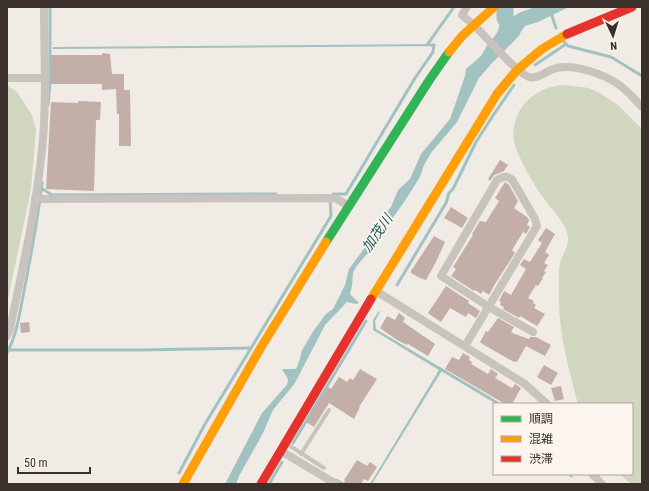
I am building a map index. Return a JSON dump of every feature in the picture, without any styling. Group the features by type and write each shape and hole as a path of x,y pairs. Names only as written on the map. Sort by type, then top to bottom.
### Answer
{"street":[{"path":"7,336 10,329 35,199 42,149 45,78 44,7"},
{"path":"467,7 462,15 474,25 518,70 529,77 536,77 548,70 558,67 584,69 617,84 642,107"},
{"path":"183,484 260,349 349,206 447,54 462,36 494,7"},
{"path":"261,484 376,291 497,94 518,70 542,49 570,32 632,7"},
{"path":"7,78 45,78"},
{"path":"465,346 489,307 537,226 535,219 514,181 508,177 502,177 497,180 441,276 489,307 533,332"},
{"path":"35,199 335,198 349,206"},
{"path":"376,291 525,384 546,403"},
{"path":"284,447 336,484"},
{"path":"593,475 602,484"}],"lane":[{"path":"301,454 329,410"},
{"path":"284,447 301,454 324,468"}],"green space":[{"path":"7,85 17,92 32,115 36,130 31,189 7,304"},
{"path":"563,85 589,88 618,105 642,129 642,484 631,484 620,475 633,475 633,403 578,403 561,332 559,302 559,270 561,260 568,243 568,237 563,223 542,196 523,165 514,142 513,134 515,121 524,104 538,92"}],"water":[{"name":"加茂川","path":"569,7 538,22 525,26 515,40 479,78 457,122 431,153 424,165 420,177 406,199 371,251 356,267 353,273 350,294 359,303 356,304 347,302 325,325 295,383 273,410 263,433 236,484 225,484 262,413 286,386 288,379 282,369 295,369 297,367 302,350 314,330 326,314 333,309 345,285 349,269 377,231 379,221 391,207 398,190 410,179 421,154 450,119 466,69 481,56 497,33 500,24 521,12 532,8"},
{"path":"436,44 436,46 53,49 53,47"},
{"path":"379,311 380,312 375,321 376,329 443,369 372,484 370,484 439,370 373,330 373,320"}],"building":[{"path":"102,53 110,54 112,74 124,74 124,90 130,90 131,146 119,146 119,114 117,114 116,89 102,90 102,84 51,84 51,55 102,55"},
{"path":"78,101 101,102 100,120 96,120 94,191 46,189 51,102 78,103"},
{"path":"500,160 508,165 504,171 494,175 490,181 488,179"},
{"path":"505,182 509,185 518,201 514,208 527,217 529,220 527,225 530,227 526,234 523,232 512,250 515,253 489,295 483,291 481,294 451,276 456,269 453,267 480,221 486,222 499,201 495,198"},
{"path":"451,207 468,218 462,228 444,218"},
{"path":"546,228 555,234 545,252 549,255 544,263 548,265 544,271 546,272 543,278 538,286 536,285 528,298 534,301 533,303 536,305 534,308 545,314 537,326 520,316 519,318 503,309 504,307 500,305 501,302 499,301 504,291 511,295 526,269 520,265 524,259 530,262 542,243 538,240"},
{"path":"434,236 445,242 426,280 411,273 411,271"},
{"path":"446,286 469,301 468,303 480,311 476,318 468,313 466,317 450,308 441,322 428,313"},
{"path":"399,313 405,318 403,322 435,344 428,356 408,344 407,345 397,340 380,328 387,316 395,320"},
{"path":"498,318 514,327 511,332 529,339 530,337 536,337 551,345 545,356 526,346 517,362 514,362 480,342 486,331 488,332"},
{"path":"29,322 30,332 21,333 20,323"},
{"path":"463,353 470,357 469,360 472,362 471,364 488,374 491,369 498,374 495,378 512,388 515,384 521,388 513,403 503,403 445,369 452,357 459,360"},
{"path":"544,365 558,373 551,385 537,377"},
{"path":"360,369 377,379 359,407 354,419 329,403 314,427 306,422 328,387 331,389 339,377 347,382 350,378 353,380"},
{"path":"561,386 564,399 555,401 551,388"},
{"path":"357,460 367,466 370,462 377,467 368,481 364,479 361,484 343,484 345,481 344,480"}],"waterway":[{"path":"48,105 50,82 50,7"},
{"path":"427,45 454,7"},
{"path":"505,7 505,18 512,31"},
{"path":"551,13 556,28"},
{"path":"563,41 568,46 611,57 642,76"},
{"path":"535,65 566,44"},
{"path":"333,194 346,194 415,78 433,52 434,45 431,45"},
{"path":"397,285 446,203 449,193 453,189 476,142 514,85"},
{"path":"7,353 16,331 20,315 42,182"},
{"path":"41,188 52,195 276,194"},
{"path":"179,473 205,424 331,216 330,199"},
{"path":"293,443 366,321"},
{"path":"9,350 251,348"},
{"path":"439,368 497,403"},
{"path":"269,484 282,462"},
{"path":"336,480 343,484"}],"traffic: fast":[{"path":"326,242 430,79 449,52"}],"traffic: slow":[{"path":"449,52 462,36 494,7"},
{"path":"371,299 497,94 517,70 542,49 567,34"},
{"path":"183,484 260,349 326,242"}],"traffic: jam":[{"path":"567,34 632,7"},
{"path":"261,484 371,299"}]}
